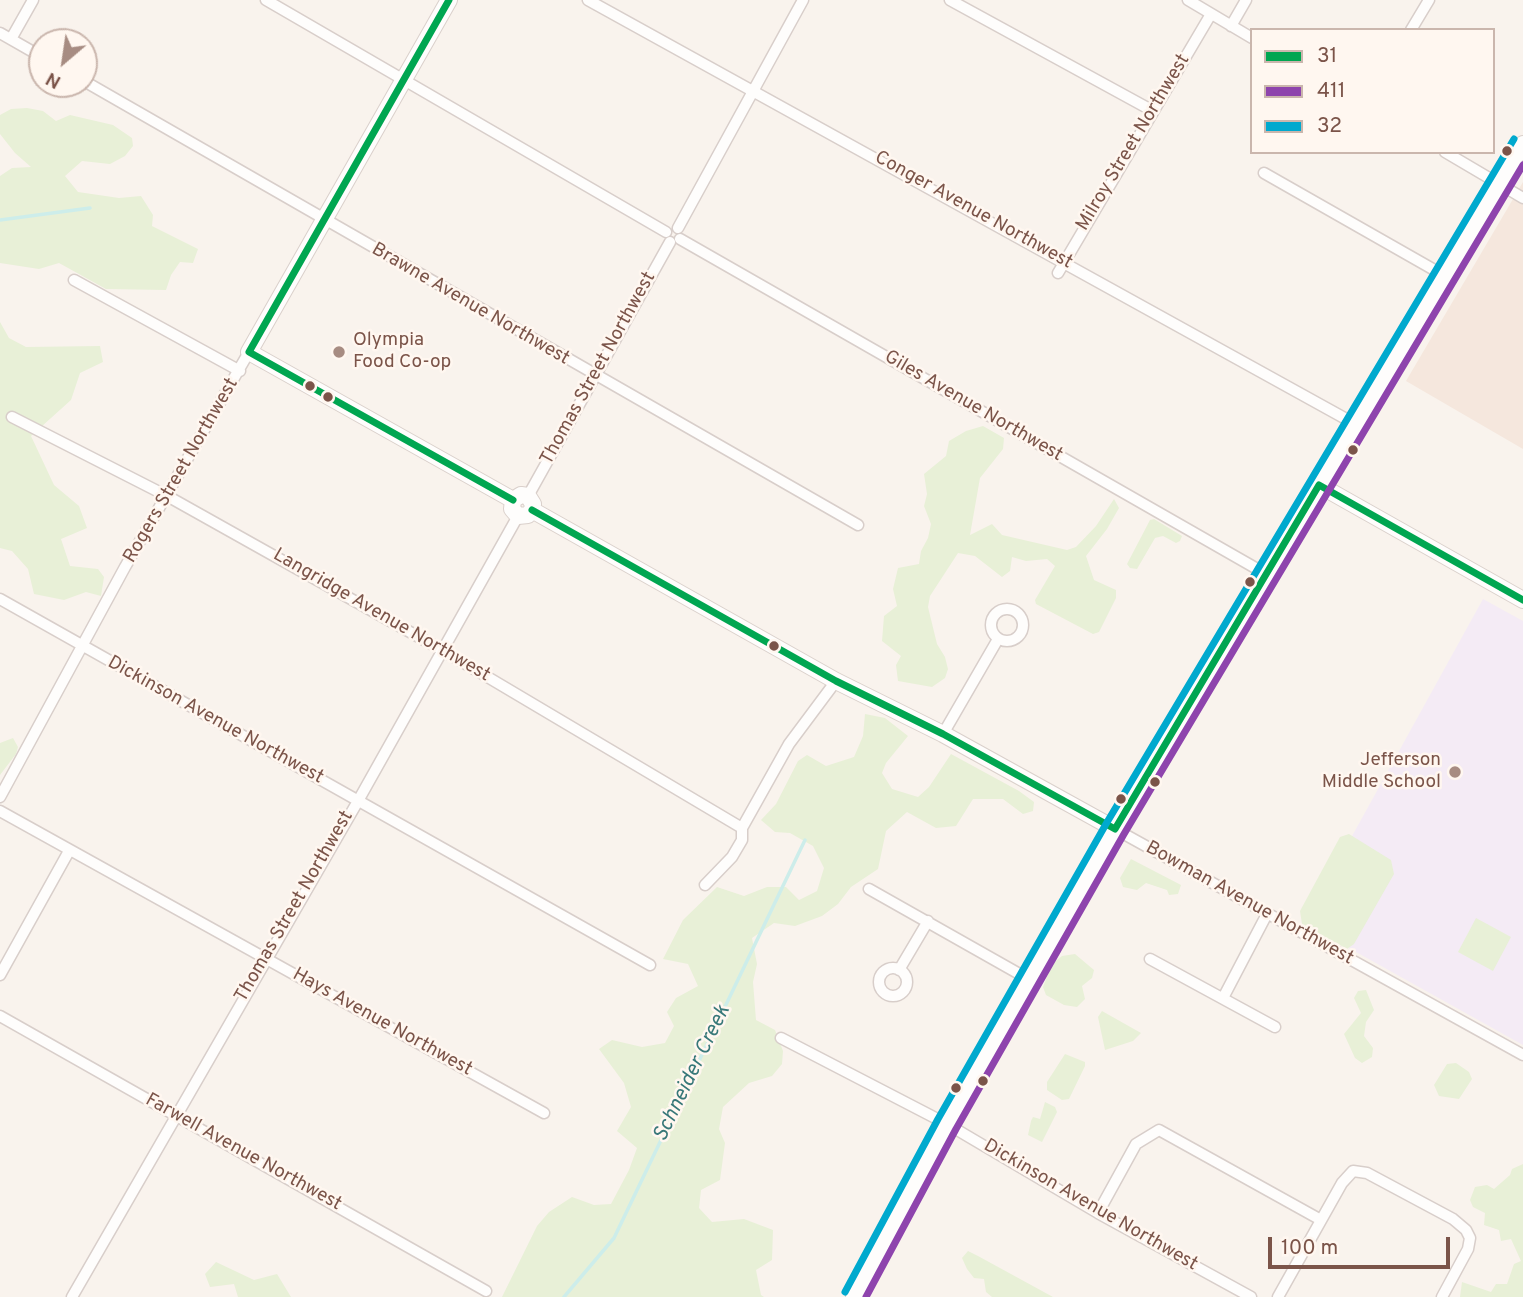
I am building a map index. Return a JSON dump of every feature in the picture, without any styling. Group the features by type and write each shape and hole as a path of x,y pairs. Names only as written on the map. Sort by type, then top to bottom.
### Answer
{"street":[{"path":"11,39 33,0"},
{"name":"Giles Avenue Northwest","path":"266,0 1266,574"},
{"name":"Rogers Street Northwest","path":"0,797 82,647 449,0"},
{"name":"Conger Avenue Northwest","path":"588,0 1357,425"},
{"name":"Thomas Street Northwest","path":"72,1297 264,958 358,801 803,0"},
{"path":"950,0 1153,111"},
{"path":"1188,0 1250,37"},
{"path":"1231,26 1246,0"},
{"path":"1412,28 1429,0"},
{"name":"Milroy Street Northwest","path":"1058,273 1211,14"},
{"path":"0,33 28,49"},
{"name":"Brawne Avenue Northwest","path":"98,89 858,526"},
{"path":"859,1295 947,1124 1115,829 1523,144"},
{"path":"1449,154 1523,198"},
{"path":"1264,173 1445,276"},
{"path":"74,281 240,371"},
{"name":"Bowman Avenue Northwest","path":"250,352 836,681 943,734 1523,1055"},
{"name":"Langridge Avenue Northwest","path":"12,416 169,497 442,650 743,828"},
{"path":"1318,485 1523,600"},
{"name":"Dickinson Avenue Northwest","path":"0,599 650,965"},
{"path":"943,734 999,639"},
{"path":"705,885 732,857 742,839 743,828 789,744 836,681"},
{"name":"Hays Avenue Northwest","path":"0,811 544,1113"},
{"path":"0,975 69,851"},
{"path":"869,889 1030,980"},
{"path":"1223,998 1267,914"},
{"path":"899,970 928,921"},
{"path":"1150,959 1275,1027"},
{"name":"Farwell Avenue Northwest","path":"0,1016 486,1291"},
{"name":"Dickinson Avenue Northwest","path":"781,1038 947,1124 1098,1213 1251,1297"},
{"path":"1098,1213 1136,1144 1159,1130 1321,1220"},
{"path":"1278,1297 1342,1183 1353,1171 1367,1172 1453,1219 1466,1230 1470,1238 1468,1249 1442,1297"}],"shaded area":[{"path":"1523,182 1523,449 1406,381"},
{"name":"Jefferson Middle School","path":"1483,599 1523,621 1523,1045 1304,923"}],"green space":[{"path":"11,109 43,111 56,121 70,115 113,125 132,138 133,146 125,156 110,164 82,161 65,176 78,192 119,198 141,196 153,215 152,226 198,249 193,263 180,262 171,275 166,290 106,289 59,263 39,269 0,263 0,176 12,168 31,167 0,134 0,115"},
{"path":"0,322 9,338 26,347 100,346 103,362 80,373 71,400 31,436 54,485 79,506 87,528 61,539 70,566 98,569 104,577 101,596 86,592 64,600 34,594 28,569 12,551 0,548"},
{"path":"983,426 1004,438 1003,449 980,478 970,535 992,524 1002,535 1067,550 1076,547 1096,526 1114,499 1119,508 1086,556 1094,580 1116,590 1116,598 1099,632 1093,634 1036,604 1035,600 1055,566 1047,559 1026,561 1012,557 1010,571 1002,577 975,556 958,553 930,596 928,607 937,644 948,669 945,678 932,687 898,681 896,665 901,656 882,641 884,616 897,606 893,589 898,568 919,564 921,551 928,538 931,524 924,506 927,494 924,474 946,456 949,441 966,431"},
{"path":"1154,519 1182,536 1180,541 1176,543 1163,536 1155,538 1137,569 1130,568 1127,564 1150,520"},
{"path":"865,714 885,718 908,736 886,763 882,773 892,789 918,797 929,787 951,754 1019,791 1034,802 1033,811 1023,814 1003,799 973,799 956,826 936,828 907,812 886,831 878,869 851,887 838,904 822,916 795,926 774,923 752,938 757,964 753,982 756,1020 775,1030 783,1051 782,1064 772,1076 749,1083 723,1107 719,1129 725,1143 720,1180 701,1190 699,1208 712,1222 744,1219 773,1230 772,1260 756,1270 761,1295 764,1297 502,1297 537,1226 549,1212 572,1197 594,1205 611,1204 629,1170 637,1148 617,1131 631,1107 624,1083 599,1049 612,1040 642,1047 665,1043 674,1026 667,1012 676,998 698,986 688,964 663,959 683,920 717,887 744,896 767,887 786,887 799,900 817,891 824,868 813,846 790,833 775,832 761,820 776,804 798,761 807,755 826,766 854,757 863,736"},
{"path":"13,738 18,747 16,754 0,775 0,743"},
{"path":"1349,834 1391,860 1394,874 1354,944 1347,949 1302,924 1300,911 1340,837"},
{"path":"1131,859 1181,885 1178,894 1169,895 1167,890 1146,883 1137,890 1123,887 1120,878"},
{"path":"1476,918 1511,937 1493,971 1458,952"},
{"path":"1075,954 1094,970 1092,978 1082,986 1085,999 1077,1007 1064,1005 1046,995 1043,987 1052,964 1062,956"},
{"path":"1366,990 1374,1010 1366,1022 1364,1036 1373,1048 1372,1057 1362,1063 1355,1058 1344,1034 1361,1013 1354,998 1358,991"},
{"path":"1102,1011 1141,1033 1133,1041 1105,1050 1098,1017"},
{"path":"1065,1054 1085,1062 1085,1066 1069,1099 1062,1100 1047,1090 1047,1082"},
{"path":"1456,1063 1469,1072 1472,1079 1459,1099 1439,1096 1434,1085 1447,1064"},
{"path":"1045,1102 1055,1107 1057,1112 1042,1142 1028,1135 1033,1117 1040,1119"},
{"path":"1523,1164 1523,1297 1460,1297 1462,1282 1491,1292 1496,1284 1507,1284 1514,1264 1521,1261 1511,1239 1501,1241 1499,1230 1484,1225 1485,1213 1473,1207 1470,1200 1475,1187 1487,1185 1494,1189 1510,1175 1512,1169"},
{"path":"968,1251 1053,1297 992,1297 986,1292 984,1279 974,1278 967,1269 962,1258"},
{"path":"216,1262 254,1280 277,1274 291,1297 238,1297 234,1284 210,1287 205,1274"}],"waterway":[{"path":"0,220 90,208"},
{"name":"Schneider Creek","path":"564,1297 614,1238 805,840"}],"transit line":[{"name":"31","path":"449,0 249,352 513,500"},
{"name":"32","path":"845,1292 938,1119 1106,824 1514,139"},
{"name":"411","path":"866,1297 956,1129 1124,834 1523,165"},
{"name":"31","path":"532,510 836,681 943,734 1115,829 1319,485 1523,600"}],"place":[{"name":"Olympia Food Co-op","path":"339,352"},
{"name":"Jefferson Middle School","path":"1455,772"}]}
